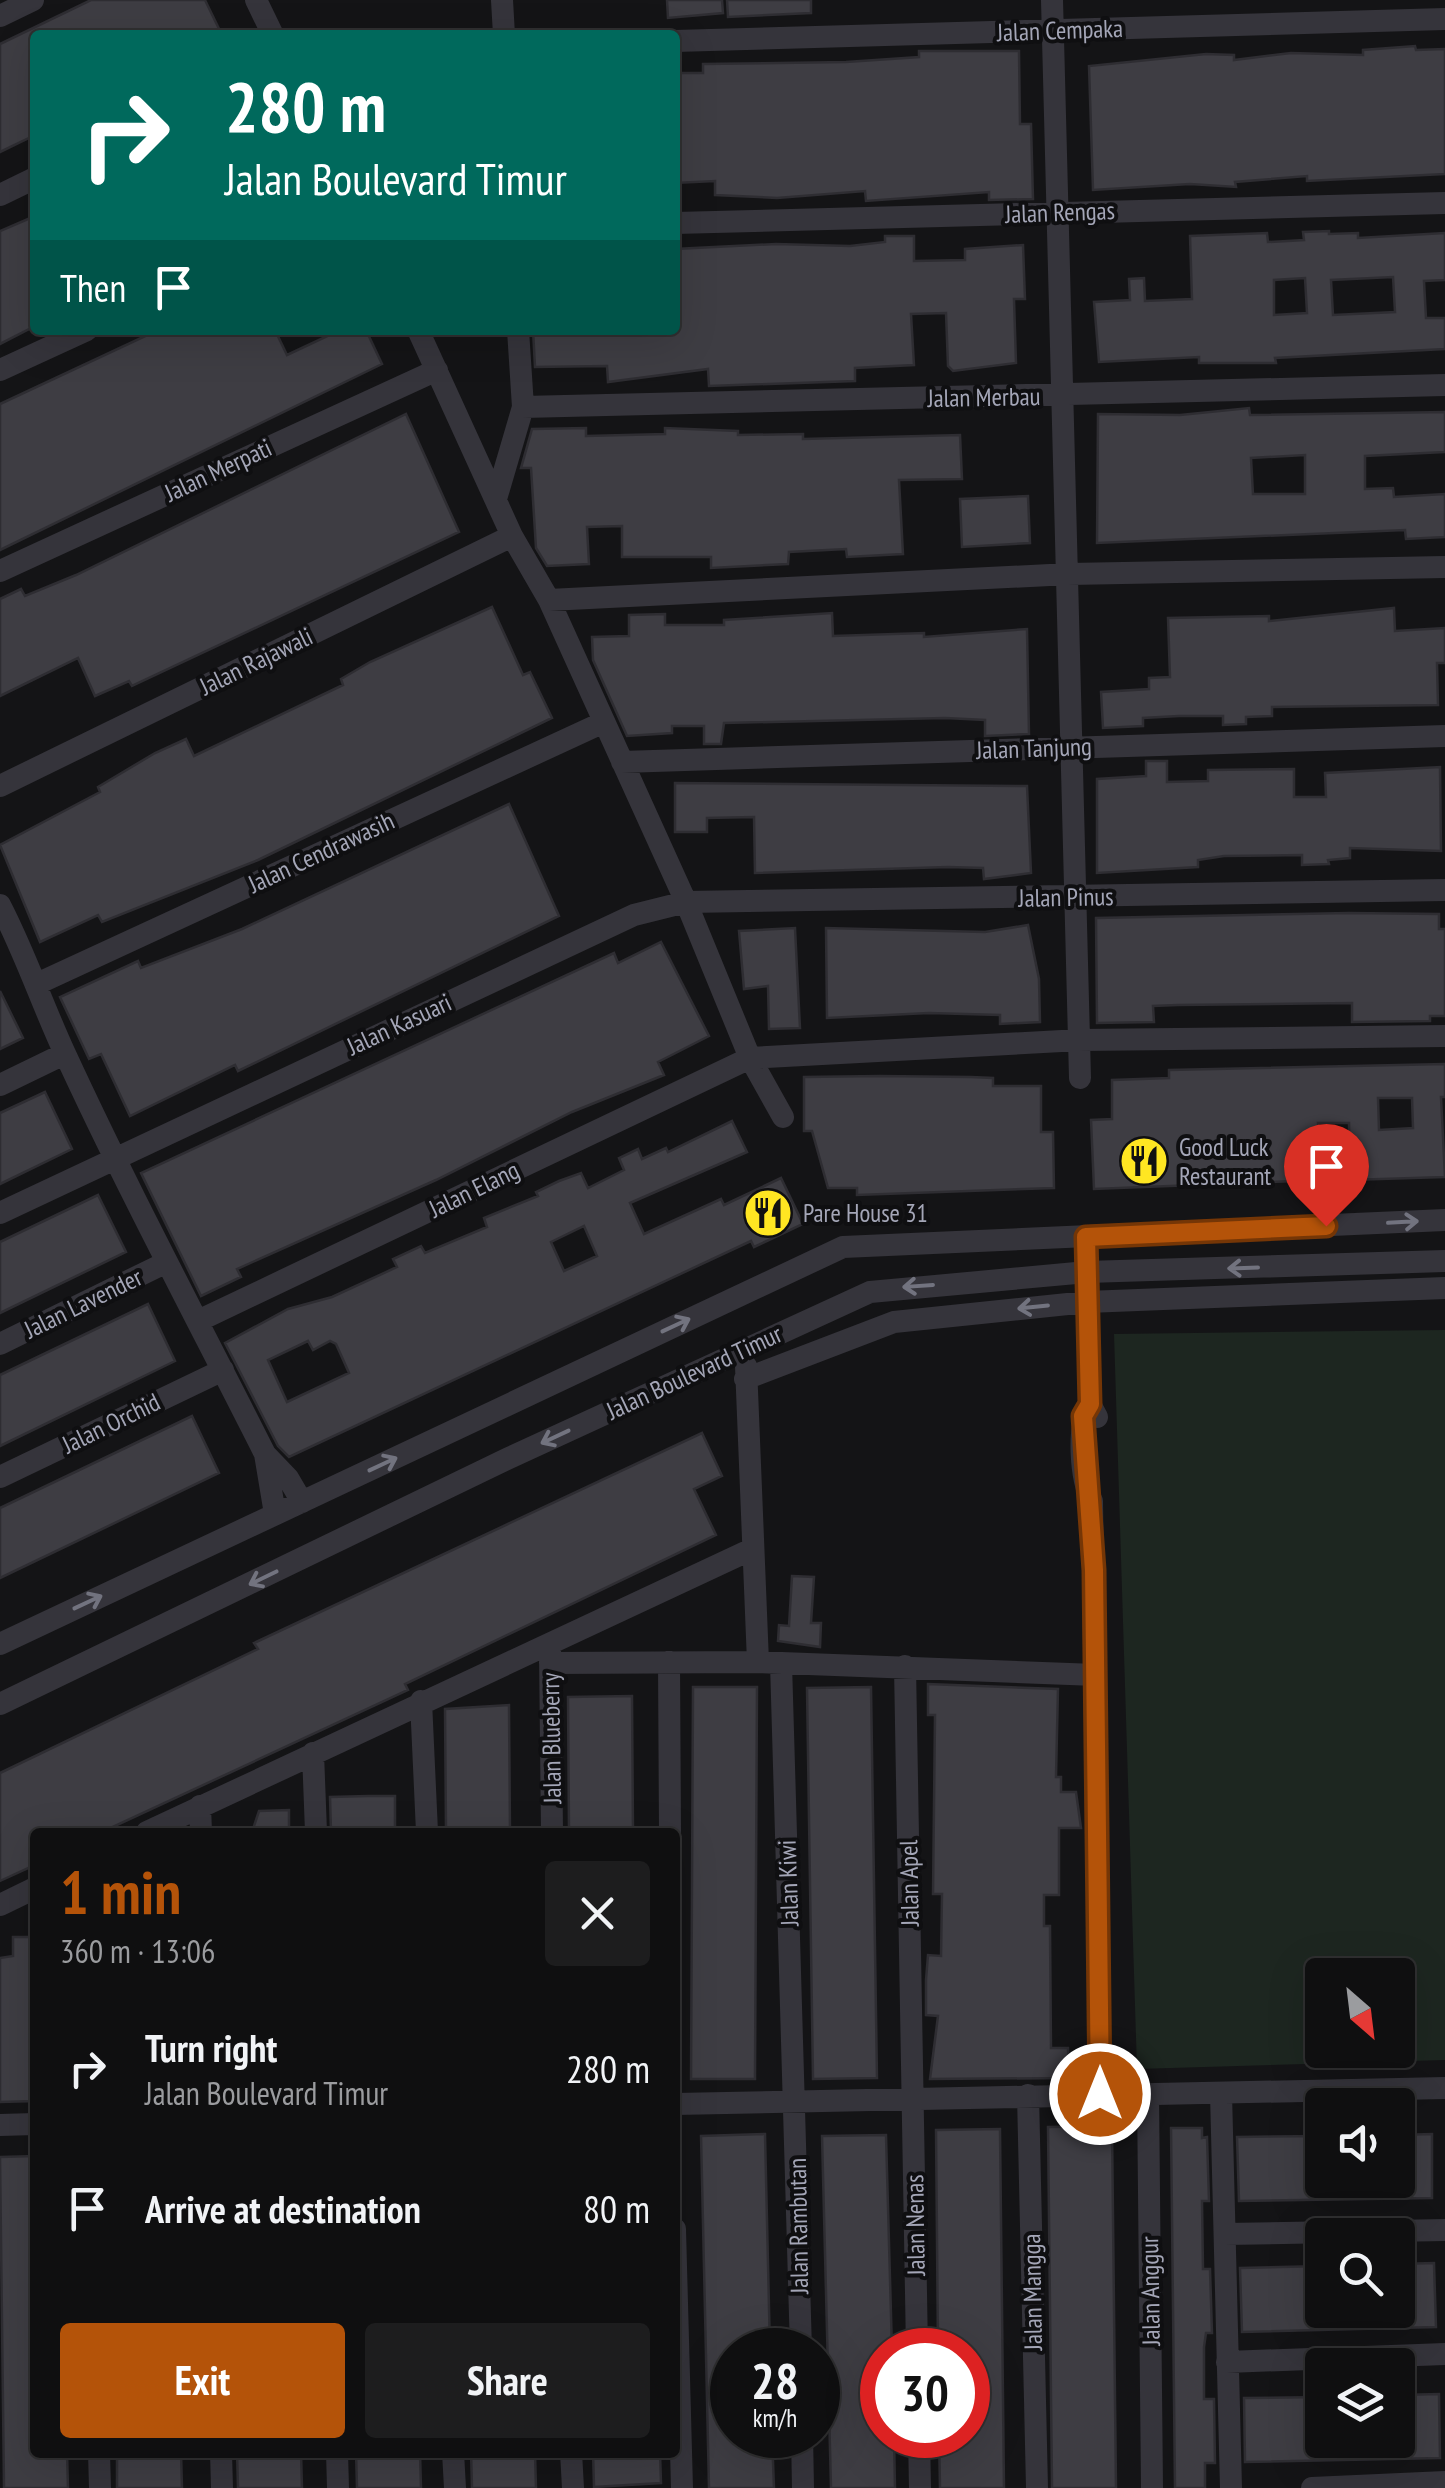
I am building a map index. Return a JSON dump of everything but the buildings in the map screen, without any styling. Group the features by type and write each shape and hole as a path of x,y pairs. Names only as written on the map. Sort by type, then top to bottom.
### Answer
{"street":[{"path":"0,16 33,0"},
{"path":"256,0 271,30"},
{"path":"502,0 504,30"},
{"path":"1052,0 1080,1078"},
{"name":"Jalan Cempaka","path":"680,41 1445,19"},
{"path":"0,195 30,180"},
{"name":"Jalan Rengas","path":"680,223 1445,202"},
{"path":"0,370 76,335"},
{"path":"420,335 512,536 549,600 686,902 750,1058 783,1117"},
{"path":"496,498 524,407 518,335"},
{"name":"Jalan Merpati","path":"0,571 437,370"},
{"name":"Jalan Merbau","path":"524,407 1445,385"},
{"name":"Jalan Rajawali","path":"0,786 512,536"},
{"path":"549,600 1069,574 1445,567"},
{"name":"Jalan Cendrawasih","path":"39,982 604,722"},
{"name":"Jalan Tanjung","path":"622,762 1445,736"},
{"name":"Jalan Pinus","path":"686,902 1445,890"},
{"name":"Jalan Kasuari","path":"0,1213 634,914 686,902"},
{"path":"0,904 10,950 39,982 64,1054 265,1454 275,1514"},
{"path":"750,1058 1080,1040 1445,1036"},
{"path":"0,1085 64,1054"},
{"name":"Jalan Elang","path":"198,1321 750,1058"},
{"name":"Jalan Boulevard Timur","path":"0,1644 843,1247 1445,1220"},
{"path":"1086,1237 1090,1404 1096,1416 1099,1487 1092,1501 1100,2094"},
{"name":"Jalan Boulevard Timur","path":"0,1704 870,1292 1087,1272 1445,1261"},
{"name":"Jalan Lavender","path":"0,1344 167,1262"},
{"name":"Jalan Boulevard Timur","path":"745,1379 894,1322 1087,1302 1445,1288"},
{"name":"Jalan Kiwi","path":"746,1348 750,1550 769,1663 796,2103"},
{"name":"Jalan Orchid","path":"0,1476 223,1370"},
{"path":"265,1454 288,1478 302,1502"},
{"path":"155,1828 421,1701 550,1653 750,1550"},
{"path":"550,1653 669,1662 905,1666 1096,1675"},
{"name":"Jalan Blueberry","path":"550,1653 552,1828"},
{"path":"669,1662 670,1828"},
{"name":"Jalan Apel","path":"905,1666 912,2100"},
{"path":"421,1701 428,1828"},
{"path":"313,1753 316,1828"},
{"path":"200,1806 201,1828"},
{"path":"0,1904 30,1890"},
{"path":"680,2104 1445,2088"},
{"path":"1221,2093 1230,2488"},
{"name":"Jalan Anggur","path":"1148,2094 1152,2488"},
{"name":"Jalan Mangga","path":"1028,2095 1037,2488"},
{"name":"Jalan Nenas","path":"912,2100 917,2328"},
{"name":"Jalan Rambutan","path":"796,2103 800,2328"},
{"path":"0,2125 30,2124"},
{"path":"1225,2234 1445,2230"},
{"path":"1227,2362 1445,2354"},
{"path":"680,2414 682,2488"},
{"path":"99,2458 100,2488"},
{"path":"221,2458 222,2488"},
{"path":"337,2458 338,2488"},
{"path":"453,2458 454,2488"},
{"path":"571,2458 573,2488"},
{"path":"802,2458 803,2488"},
{"path":"919,2458 920,2488"},
{"path":"1312,2488 1445,2482"}],"shaded area":[{"path":"1445,1330 1445,2060 1415,2061 1415,1958 1305,1958 1305,2064 1137,2069 1114,1334"}],"place":[{"name":"Good Luck Restaurant","path":"1144,1161"},
{"name":"Pare House 31","path":"768,1213"}],"route":[{"path":"1100,2094 1094,1570 1092,1501 1085,1488 1083,1416 1090,1404 1086,1237 1326,1226"}]}
